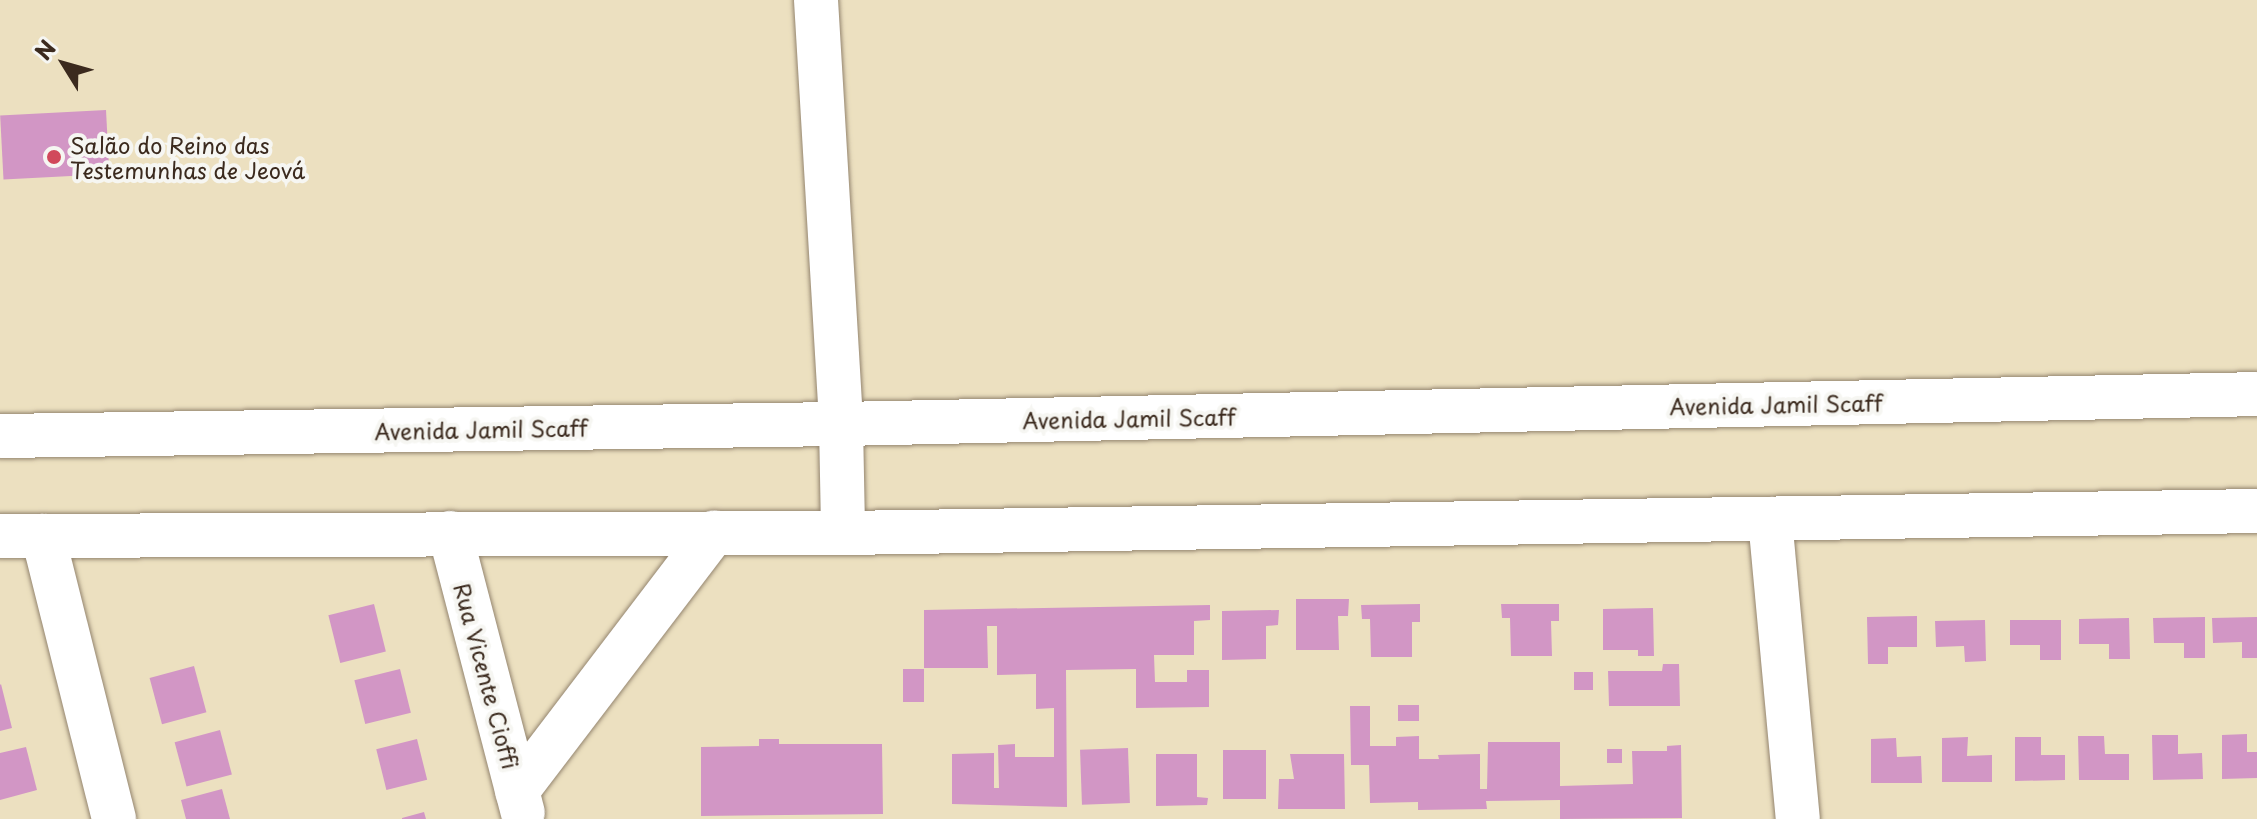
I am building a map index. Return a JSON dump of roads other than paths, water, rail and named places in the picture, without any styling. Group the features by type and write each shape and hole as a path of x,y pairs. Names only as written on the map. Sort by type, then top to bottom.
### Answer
{"street":[{"path":"816,0 841,424 843,533"},
{"name":"Avenida Jamil Scaff","path":"0,436 841,424 2257,394"},
{"path":"0,536 843,533 2257,511"},
{"path":"1770,519 1798,819"},
{"path":"521,805 714,532"},
{"name":"Rua Vicente Cioffi","path":"450,533 521,805"},
{"path":"43,536 114,819"}],"place":[{"name":"Salão do Reino das Testemunhas de Jeová","path":"54,157"}]}
